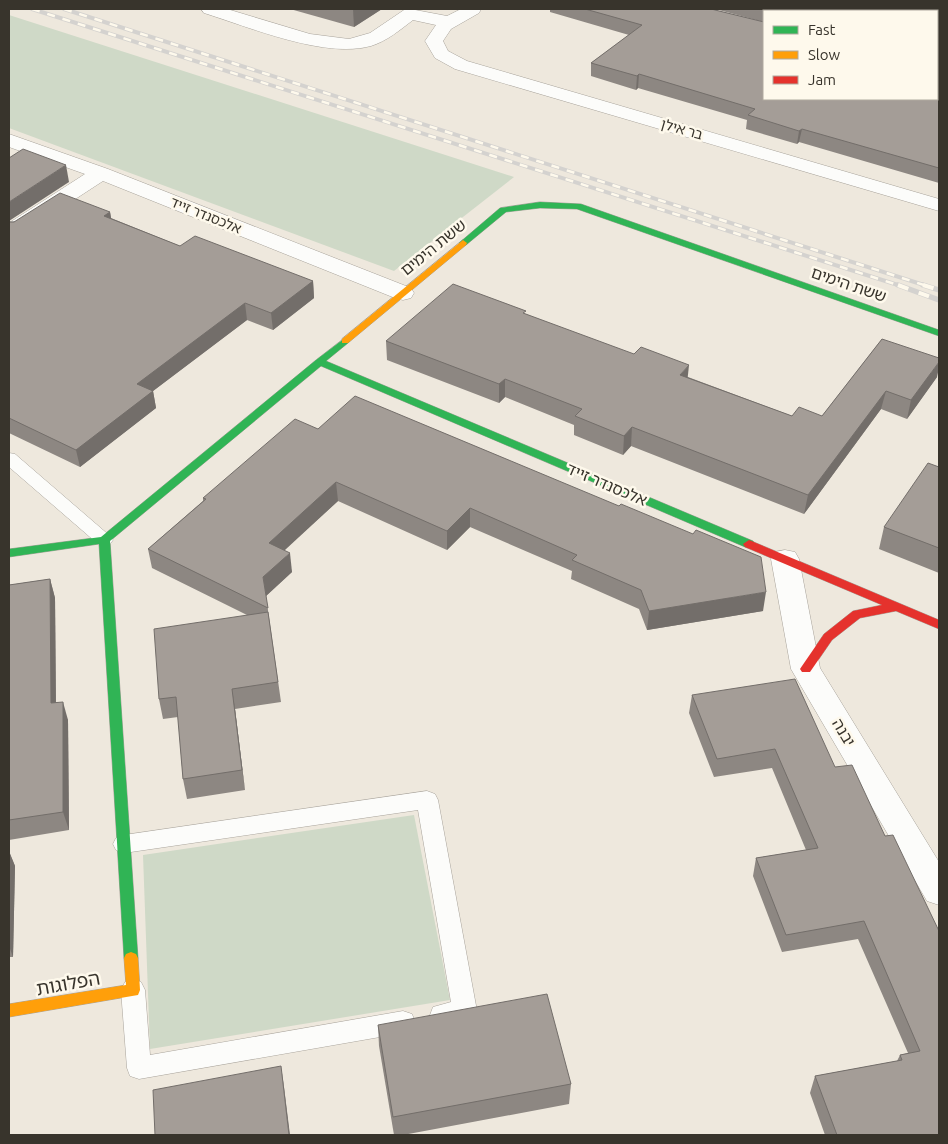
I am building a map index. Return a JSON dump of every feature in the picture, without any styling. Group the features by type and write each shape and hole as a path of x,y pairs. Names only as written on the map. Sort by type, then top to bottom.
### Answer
{"street":[{"path":"210,9 326,44 362,43 386,34 410,14 449,22 473,9"},
{"name":"בר אילן","path":"449,22 434,41 441,54 461,65 939,205"},
{"name":"אלכסנדר זייד","path":"9,140 101,173 403,293"},
{"path":"9,232 101,173"},
{"name":"ששת הימים","path":"104,540 503,210 540,205 578,206 939,333"},
{"name":"אלכסנדר זייד","path":"319,362 939,625"},
{"path":"9,553 104,540 133,990"},
{"name":"יבנה","path":"785,560 806,669 939,891"},
{"path":"806,669 828,637 857,614 896,607"},
{"name":"הפלוגות","path":"9,1011 133,990"}],"lane":[{"path":"9,458 104,540"},
{"path":"124,844 427,800 465,1011 139,1068 133,990"}],"green space":[{"path":"9,15 514,177 394,271 9,128"},
{"path":"414,815 450,1000 150,1049 143,855"}],"building":[{"path":"585,9 711,9 763,22 763,100 938,100 938,68 939,168 802,129 799,131 748,115 755,109 639,74 637,76 591,63 642,25"},
{"path":"766,9 939,9 939,55 938,10"},
{"path":"23,149 66,165 9,202 9,158"},
{"path":"60,193 110,212 104,216 180,246 195,236 313,281 271,313 245,303 137,384 153,391 76,450 9,418 9,222 14,222"},
{"path":"453,284 526,311 523,313 634,354 641,347 689,365 680,375 792,416 799,407 822,416 882,339 939,358 939,362 911,400 886,391 808,495 632,427 624,436 575,416 582,409 505,379 499,384 386,341"},
{"path":"355,396 619,506 621,504 693,534 696,530 761,557 766,592 649,611 641,590 572,560 577,555 470,508 447,531 336,482 269,543 290,553 263,577 268,608 148,549 206,499 203,498 295,419 318,429"},
{"path":"928,463 939,467 939,548 884,527"},
{"path":"50,579 51,703 63,702 63,812 9,820 9,585"},
{"path":"268,612 278,682 232,689 242,770 183,779 176,697 159,699 154,629"},
{"path":"795,679 835,767 852,765 885,836 893,835 939,931 939,1135 837,1135 815,1076 902,1060 900,1055 920,1051 864,921 786,935 756,858 818,848 775,749 717,759 692,695"},
{"path":"547,994 571,1084 393,1117 378,1025"},
{"path":"281,1066 289,1135 155,1135 153,1090"}],"railway":[{"path":"32,9 899,285"},
{"path":"64,9 927,286"},
{"path":"899,285 939,300"},
{"path":"923,285 939,290"}],"traffic: fast":[{"path":"463,243 503,210 540,205 578,206 939,333"},
{"path":"9,553 104,540 345,341"},
{"path":"319,362 749,544"},
{"path":"104,540 131,958"}],"traffic: slow":[{"path":"345,341 463,243"},
{"path":"9,1011 133,990 131,958"}],"traffic: jam":[{"path":"749,544 939,625"},
{"path":"806,669 828,637 857,614 896,607"}]}
